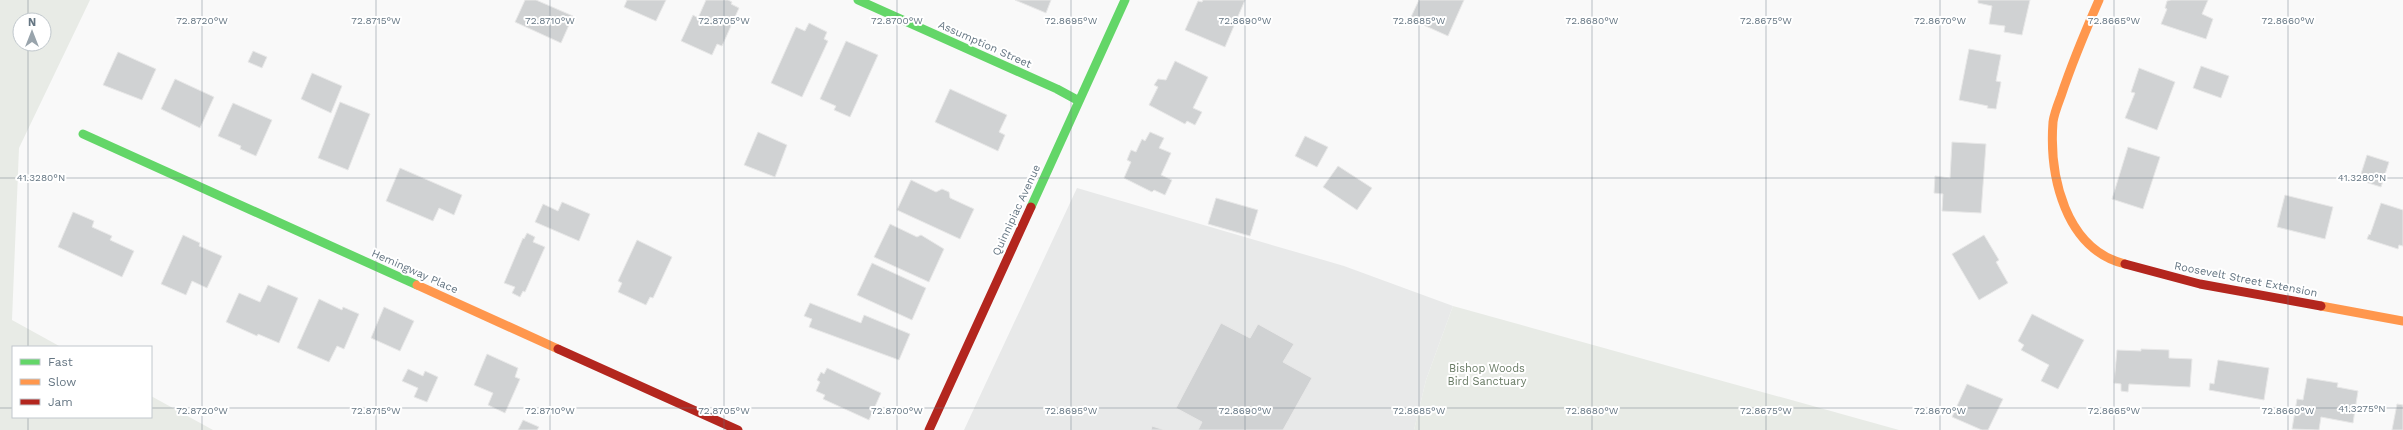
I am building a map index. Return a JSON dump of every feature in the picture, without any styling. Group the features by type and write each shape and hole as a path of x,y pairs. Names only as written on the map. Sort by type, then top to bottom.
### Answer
{"street":[{"name":"Assumption Street","path":"858,0 1057,89 1079,101"},
{"name":"Quinnipiac Avenue","path":"929,430 1125,0"},
{"name":"Roosevelt Street Extension","path":"2099,0 2071,65 2053,120 2055,180 2072,223 2093,249 2120,262 2200,284 2403,321"},
{"name":"Hemingway Place","path":"83,134 738,430"}],"shaded area":[{"path":"1077,188 1344,266 1453,306 1426,380 1414,430 964,430"}],"green space":[{"path":"0,0 90,0 19,148 12,320 59,346 12,346 12,418 152,418 152,397 213,430 0,430"},
{"name":"Bishop Woods Bird Sanctuary","path":"1453,306 1899,430 1414,430 1426,380"}],"building":[{"path":"525,0 536,0 573,16 561,43 515,22"},
{"path":"627,0 666,0 656,21 624,7"},
{"path":"706,0 728,0 732,2 731,4 739,8 722,46 717,44 712,55 681,41 693,15 698,18"},
{"path":"1015,0 1051,0 1046,13"},
{"path":"1203,0 1245,0 1225,47 1185,30 1198,1 1202,2"},
{"path":"1419,0 1464,0 1448,36 1410,19"},
{"path":"1978,0 2030,0 2022,35 2004,32 2005,26 1989,24 1992,6 1978,3"},
{"path":"2208,0 2202,14 2213,19 2206,39 2161,24 2167,9 2165,8 2167,1"},
{"path":"809,23 827,32 824,39 828,41 802,97 771,83 796,27 805,31"},
{"path":"846,41 878,55 850,117 834,110 836,106 820,99"},
{"path":"1969,49 2001,55 1996,81 2001,82 1996,109 1959,100"},
{"path":"253,51 267,57 262,68 248,62"},
{"path":"118,52 156,69 142,100 103,85"},
{"path":"1175,61 1208,77 1193,108 1202,112 1195,125 1187,121 1185,124 1149,105 1158,87 1154,85 1158,79 1166,80"},
{"path":"2201,66 2229,76 2221,98 2193,88"},
{"path":"2139,68 2175,82 2157,130 2125,118 2135,93 2131,92"},
{"path":"312,73 342,86 331,113 301,99"},
{"path":"175,79 214,97 200,128 161,109"},
{"path":"950,89 1007,115 999,132 1005,135 998,151 935,122"},
{"path":"340,102 370,114 348,170 318,158"},
{"path":"233,103 272,120 256,156 240,149 241,146 218,136"},
{"path":"758,132 787,145 775,177 744,165"},
{"path":"1150,132 1164,138 1159,148 1171,153 1161,175 1172,180 1165,195 1154,190 1152,192 1124,178 1131,162 1127,160 1131,150 1136,152 1142,139 1145,141"},
{"path":"1305,136 1328,147 1317,167 1295,156"},
{"path":"1952,142 1986,144 1981,213 1942,211 1943,194 1934,193 1935,176 1950,178"},
{"path":"2128,147 2160,157 2143,209 2112,199"},
{"path":"2367,155 2389,162 2381,187 2359,180"},
{"path":"1338,166 1372,188 1357,210 1323,187"},
{"path":"400,168 462,195 454,215 439,208 433,221 386,201"},
{"path":"911,180 936,192 942,189 949,192 950,198 974,209 960,239 897,210"},
{"path":"2285,195 2333,207 2325,239 2277,227"},
{"path":"1216,198 1258,210 1250,236 1208,224"},
{"path":"562,202 590,214 579,241 535,222 543,204 558,211"},
{"path":"2381,203 2403,210 2403,246 2399,245 2398,249 2367,239 2369,234 2370,235"},
{"path":"73,212 94,221 92,227 112,236 110,240 134,251 122,277 58,247"},
{"path":"890,224 917,237 921,235 944,249 929,282 874,257"},
{"path":"527,233 535,237 533,242 545,247 525,292 523,291 520,297 512,293 515,287 504,283 523,238 524,239"},
{"path":"183,235 200,243 199,246 222,256 207,288 192,281 186,295 161,284"},
{"path":"1984,235 1999,260 1996,262 2008,283 1979,300 1952,254"},
{"path":"637,240 672,257 653,298 650,297 646,305 618,292 622,283 618,281"},
{"path":"872,263 926,288 912,320 857,295"},
{"path":"268,285 298,298 279,343 258,334 257,336 226,322 239,293 260,302"},
{"path":"319,299 342,310 343,307 359,314 344,349 337,346 329,362 297,348"},
{"path":"810,303 861,323 864,315 910,334 899,360 809,327 812,319 804,316"},
{"path":"384,307 414,321 400,351 371,338"},
{"path":"2032,314 2084,340 2058,389 2041,381 2049,365 2021,350 2024,345 2018,341"},
{"path":"1221,323 1250,338 1258,324 1294,344 1283,362 1312,378 1283,430 1198,430 1202,422 1176,408"},
{"path":"2141,349 2169,350 2169,358 2192,359 2190,387 2129,384 2128,392 2121,391 2121,384 2114,383 2117,350 2141,351"},
{"path":"487,354 518,368 515,377 520,379 505,413 488,405 493,393 474,385"},
{"path":"2218,360 2269,368 2264,400 2209,390 2210,383 2214,384"},
{"path":"827,368 881,393 869,420 823,399 825,395 816,391 820,382 817,380 821,372 824,374"},
{"path":"408,369 423,376 425,371 438,377 427,402 414,397 418,388 402,381"},
{"path":"2307,378 2338,383 2337,387 2358,391 2353,423 2321,417 2319,430 2292,429 2297,399 2303,400"},
{"path":"1967,384 2003,399 1988,430 1982,430 1952,417"},
{"path":"2397,404 2403,405 2403,430 2392,430"},
{"path":"523,420 539,427 537,430 518,430"},
{"path":"1152,426 1165,430 1151,430"}],"traffic: fast":[{"path":"858,0 1057,89 1079,101"},
{"path":"1031,207 1125,0"},
{"path":"83,134 417,285"}],"traffic: slow":[{"path":"2099,0 2074,60 2054,116 2052,143 2054,165 2058,187 2065,208 2075,227 2088,243 2105,256 2125,264"},
{"path":"417,285 558,349"},
{"path":"2321,306 2403,321"}],"traffic: jam":[{"path":"929,430 1031,207"},
{"path":"2125,264 2200,284 2321,306"},
{"path":"558,349 738,430"}]}
